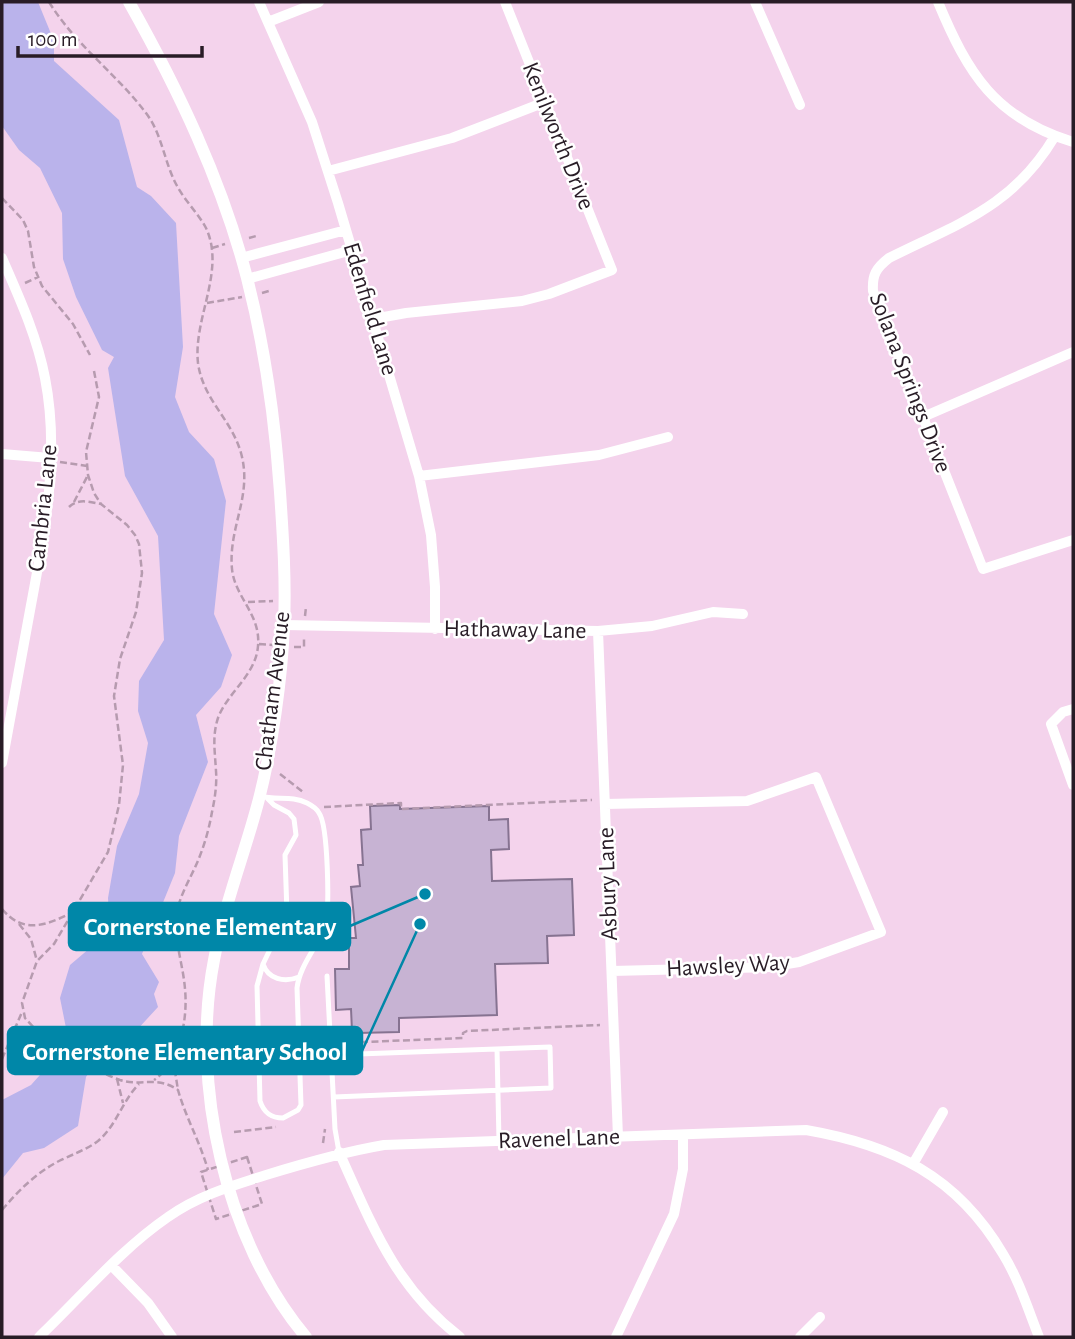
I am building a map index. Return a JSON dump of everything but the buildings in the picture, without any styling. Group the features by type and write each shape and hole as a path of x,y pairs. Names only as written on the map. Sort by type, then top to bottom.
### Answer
{"street":[{"name":"Chatham Avenue","path":"129,2 189,116 241,258 265,361 277,451 284,625 276,704 264,797 225,913 213,962 208,1004 208,1084 216,1143 228,1187 247,1237 270,1285 306,1337"},
{"name":"Edenfield Lane","path":"259,2 312,122 419,476 431,536 435,629"},
{"path":"268,22 318,2"},
{"name":"Kenilworth Drive","path":"373,319 522,301 549,294 612,270 505,2"},
{"path":"755,2 800,105"},
{"path":"938,2 964,60 990,93 1018,117 1073,142"},
{"path":"328,170 452,138 545,102"},
{"name":"Solana Springs Drive","path":"1055,136 1030,174 998,202 889,258 878,267 873,278 873,291 983,569 1073,540"},
{"path":"241,258 346,230"},
{"path":"247,279 352,250"},
{"name":"Cambria Lane","path":"2,258 4,272 14,288 33,334 45,378 51,418 50,485 45,532 2,763"},
{"path":"923,417 1073,352"},
{"path":"419,476 599,455 668,437"},
{"path":"2,454 50,458"},
{"name":"Hathaway Lane","path":"284,625 598,631 652,626 713,612 743,614"},
{"name":"Asbury Lane","path":"598,631 618,1137"},
{"path":"1073,709 1063,712 1051,724 1073,785"},
{"name":"Hawsley Way","path":"605,804 747,801 816,777 881,932 799,962 769,967 612,971"},
{"path":"913,1164 943,1112"},
{"name":"Ravenel Lane","path":"39,1337 141,1237 170,1216 198,1199 228,1187 340,1152 384,1145 806,1130 869,1144 913,1164 949,1190 988,1230 1018,1283 1039,1337"},
{"path":"616,1337 674,1214 683,1169 683,1135"},
{"path":"340,1152 390,1260 411,1291 438,1320 460,1337"},
{"path":"112,1266 148,1303 172,1337"},
{"path":"800,1337 820,1317"}],"lane":[{"path":"264,797 285,797 309,804 319,813 324,829 327,916 322,934 299,977 297,998 301,1105 290,1116 276,1118 263,1110 260,1101 257,986 263,964 287,915 285,855 296,835 294,819 289,813 264,797"},
{"path":"263,964 277,979 285,981 299,977"},
{"path":"327,976 340,1152"},
{"path":"331,1055 550,1047 551,1088 334,1097"},
{"path":"497,1049 499,1141"}],"path":[{"path":"22,1012 38,1032 117,1079 139,1084 164,1074 173,1059 184,1015 185,990 178,949 177,914 180,900 198,862 211,819 216,790 213,741 215,729 225,703 247,676 259,644 253,612 234,580 232,568 233,535 243,503 245,478 241,453 235,436 209,399 200,372 198,338 211,272 212,248 205,226 176,183 149,117 69,32 49,2"},
{"path":"2,198 23,220 31,242 38,277 50,298 74,324 90,355"},
{"path":"14,288 38,277"},
{"path":"2,1059 22,1012 22,1003 37,961 54,944 108,852 119,805 123,765 114,696 120,659 136,612 142,573 139,544 135,535 102,504 94,493 88,475 88,437 99,397 94,371"},
{"path":"50,458 65,465 86,466"},
{"path":"69,507 88,475"},
{"path":"74,502 102,504"},
{"path":"321,807 401,803 401,808 592,800"},
{"path":"2,909 31,939 37,961"},
{"path":"19,925 44,924 71,913"},
{"path":"331,1044 463,1038 463,1033 467,1031 600,1025"},
{"path":"13,1037 29,1031 38,1032"},
{"path":"306,1041 322,1040 322,1051"},
{"path":"173,1059 184,1112 199,1142 208,1170"},
{"path":"117,1079 123,1104"},
{"path":"154,1080 178,1090"},
{"path":"2,1210 43,1170 88,1148 100,1139 112,1126 123,1104 139,1084"},
{"path":"323,1143 325,1120"}],"shaded area":[{"path":"2,2 38,2 54,41 54,61 119,120 137,187 151,196 176,223 183,347 175,397 189,432 214,459 226,501 214,614 232,655 221,687 196,715 208,762 179,836 175,873 142,954 159,982 154,994 158,1007 135,1032 115,1032 86,1077 78,1126 44,1148 23,1153 2,1179 2,1100 31,1085 48,1066 66,1028 60,998 70,965 110,931 108,898 117,846 139,794 148,743 138,711 139,681 164,640 158,536 125,476 108,368 114,357 102,350 76,297 63,259 62,213 40,168 19,150 2,126"}],"place":[{"name":"Cornerstone Elementary","path":"425,894"},
{"name":"Cornerstone Elementary School","path":"420,924"}]}
